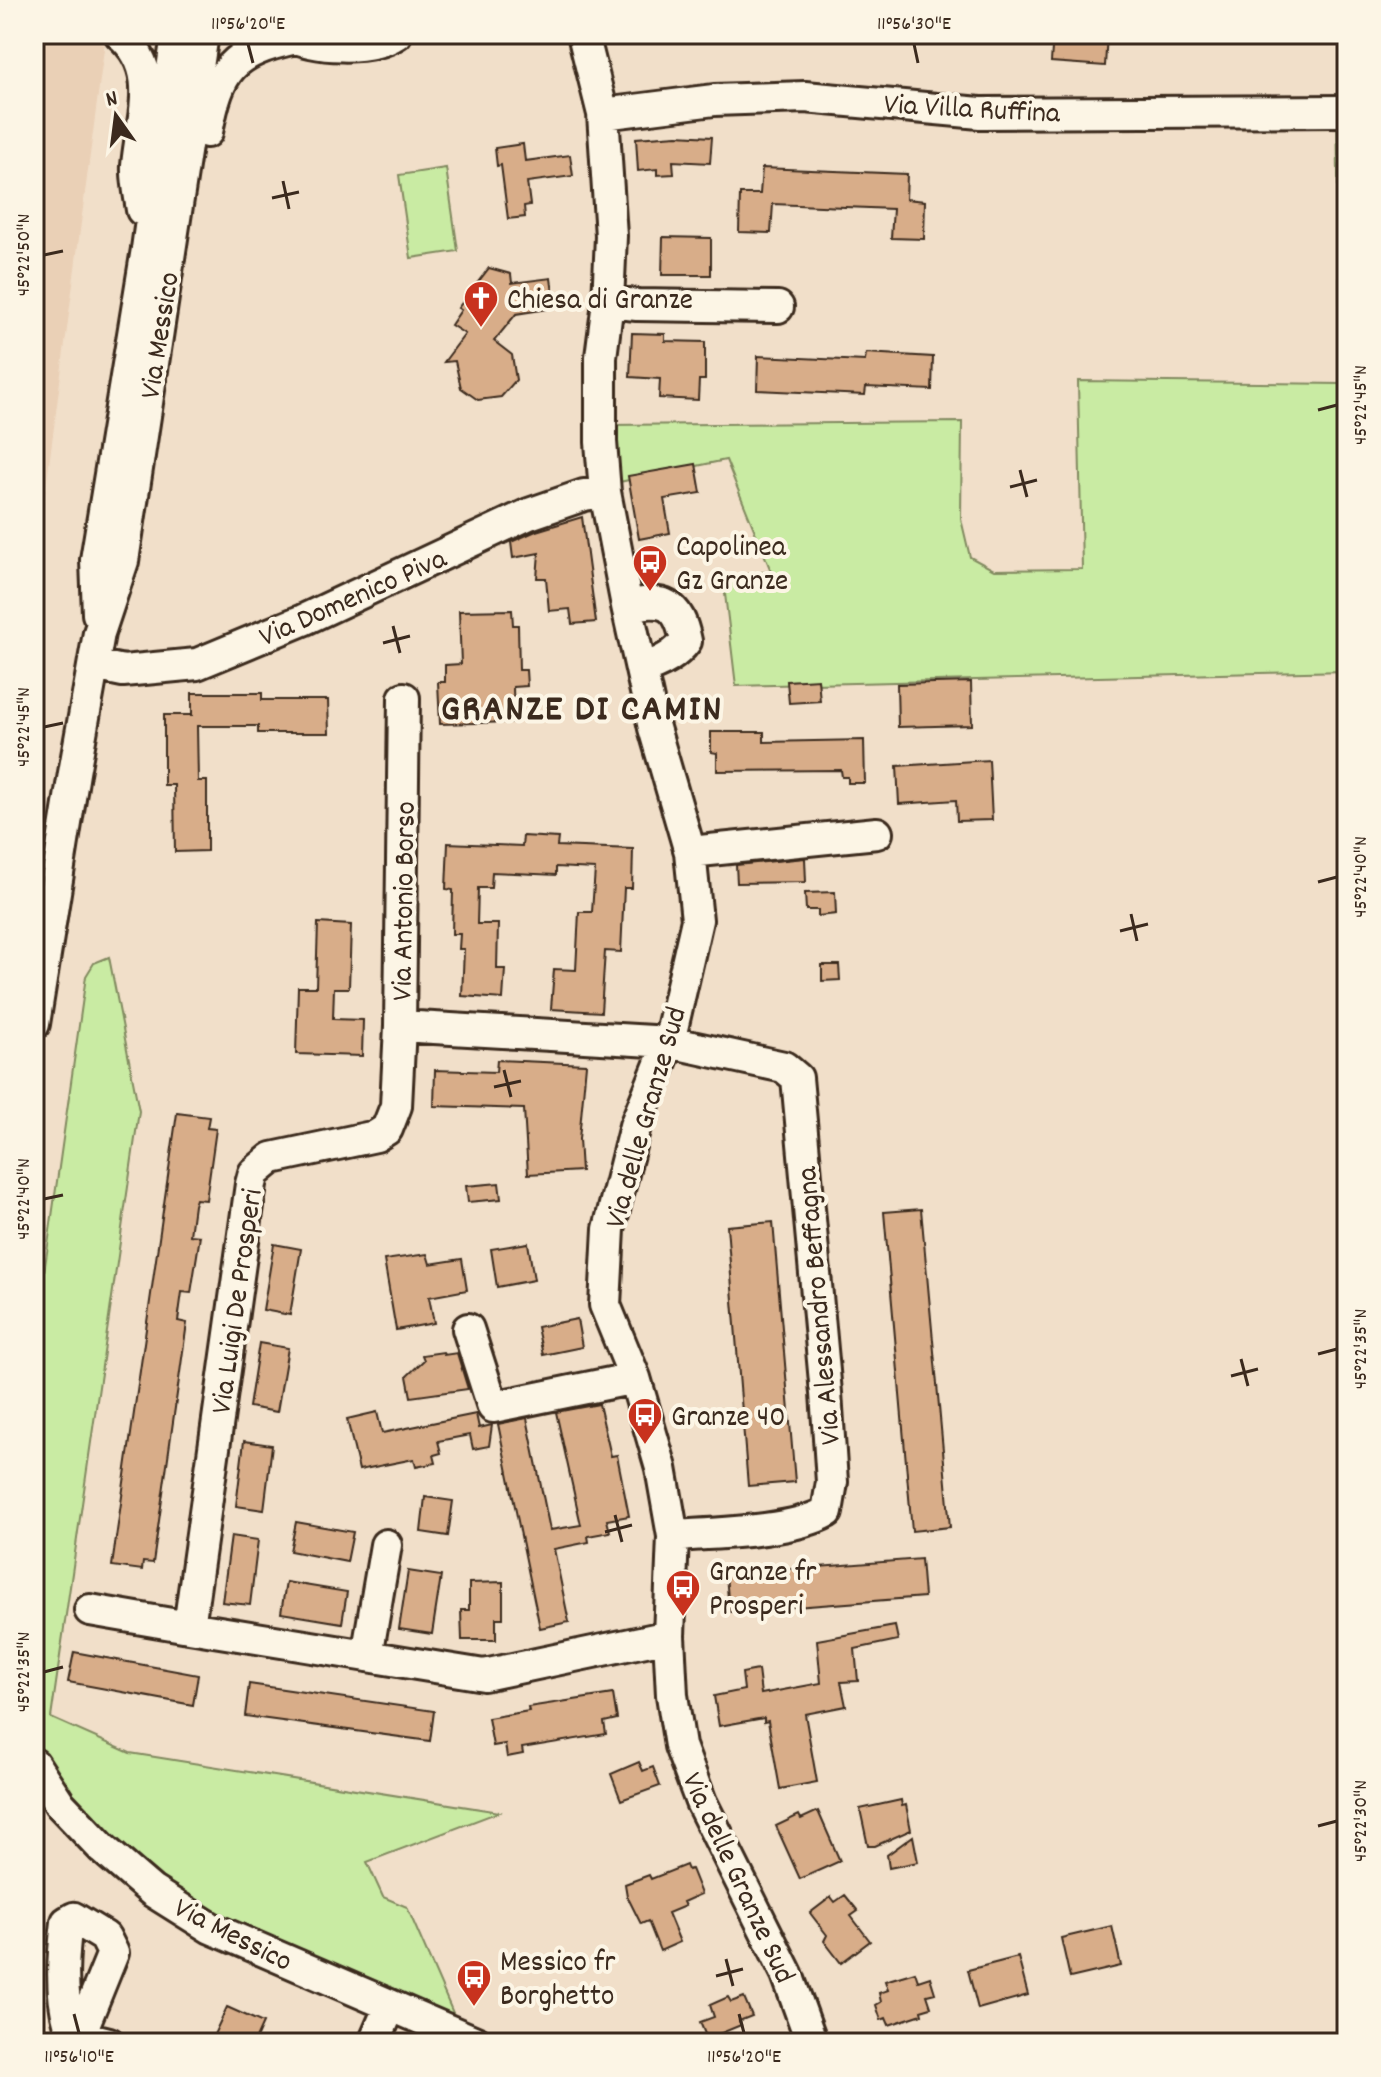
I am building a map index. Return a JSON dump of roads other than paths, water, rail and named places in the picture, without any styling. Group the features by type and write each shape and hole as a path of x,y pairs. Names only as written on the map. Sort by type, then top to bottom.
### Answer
{"street":[{"path":"120,34 131,44 143,65 147,90 137,169 147,249"},
{"name":"Via Messico","path":"99,633 96,560 147,249 177,34"},
{"name":"Via Messico","path":"34,1024 99,633 123,561 203,34"},
{"path":"181,191 205,147 213,99 227,72 239,58 292,36 348,46 382,43 396,34"},
{"name":"Via delle Granze Sud","path":"583,34 603,114 611,236 608,302 601,357 601,442 605,492 654,728 690,852 697,920 669,1042 635,1126 609,1229 605,1305 635,1378 661,1468 673,1536 669,1636 672,1695 680,1746 701,1802 787,1974 812,2043"},
{"name":"Via Villa Ruffina","path":"603,114 714,100 805,97 980,113 1342,111"},
{"path":"608,302 778,307"},
{"name":"Via Domenico Piva","path":"94,665 123,671 197,664 303,620 529,514 584,495 605,492"},
{"path":"627,606 646,601 660,603 674,609 683,623 686,641 679,650 656,665 641,669"},
{"name":"Via Antonio Borso","path":"404,698 400,1026 669,1042"},
{"path":"690,852 877,833"},
{"name":"Via Luigi De Prosperi","path":"189,1627 254,1173 272,1158 376,1136 387,1129 396,1106 400,1026"},
{"name":"Via Alessandro Beffagna","path":"669,1042 784,1067 797,1078 832,1482 827,1512 811,1521 673,1536"},
{"path":"468,1329 493,1407 635,1378"},
{"path":"367,1656 386,1545"},
{"path":"90,1610 484,1675 669,1636"},
{"name":"Via Messico","path":"34,1764 60,1804 102,1848 152,1891 211,1928 478,2043"},
{"path":"374,2043 390,2006"}],"place":[{"name":"Chiesa di Granze","path":"481,329"},
{"name":"Capolinea Gz Granze","path":"650,593"},
{"name":"Granze 40","path":"645,1446"},
{"name":"Granze fr Prosperi","path":"683,1618"},
{"name":"Messico fr Borghetto","path":"474,2008"}],"district":[{"name":"GRANZE DI CAMIN","path":"582,706"}]}
